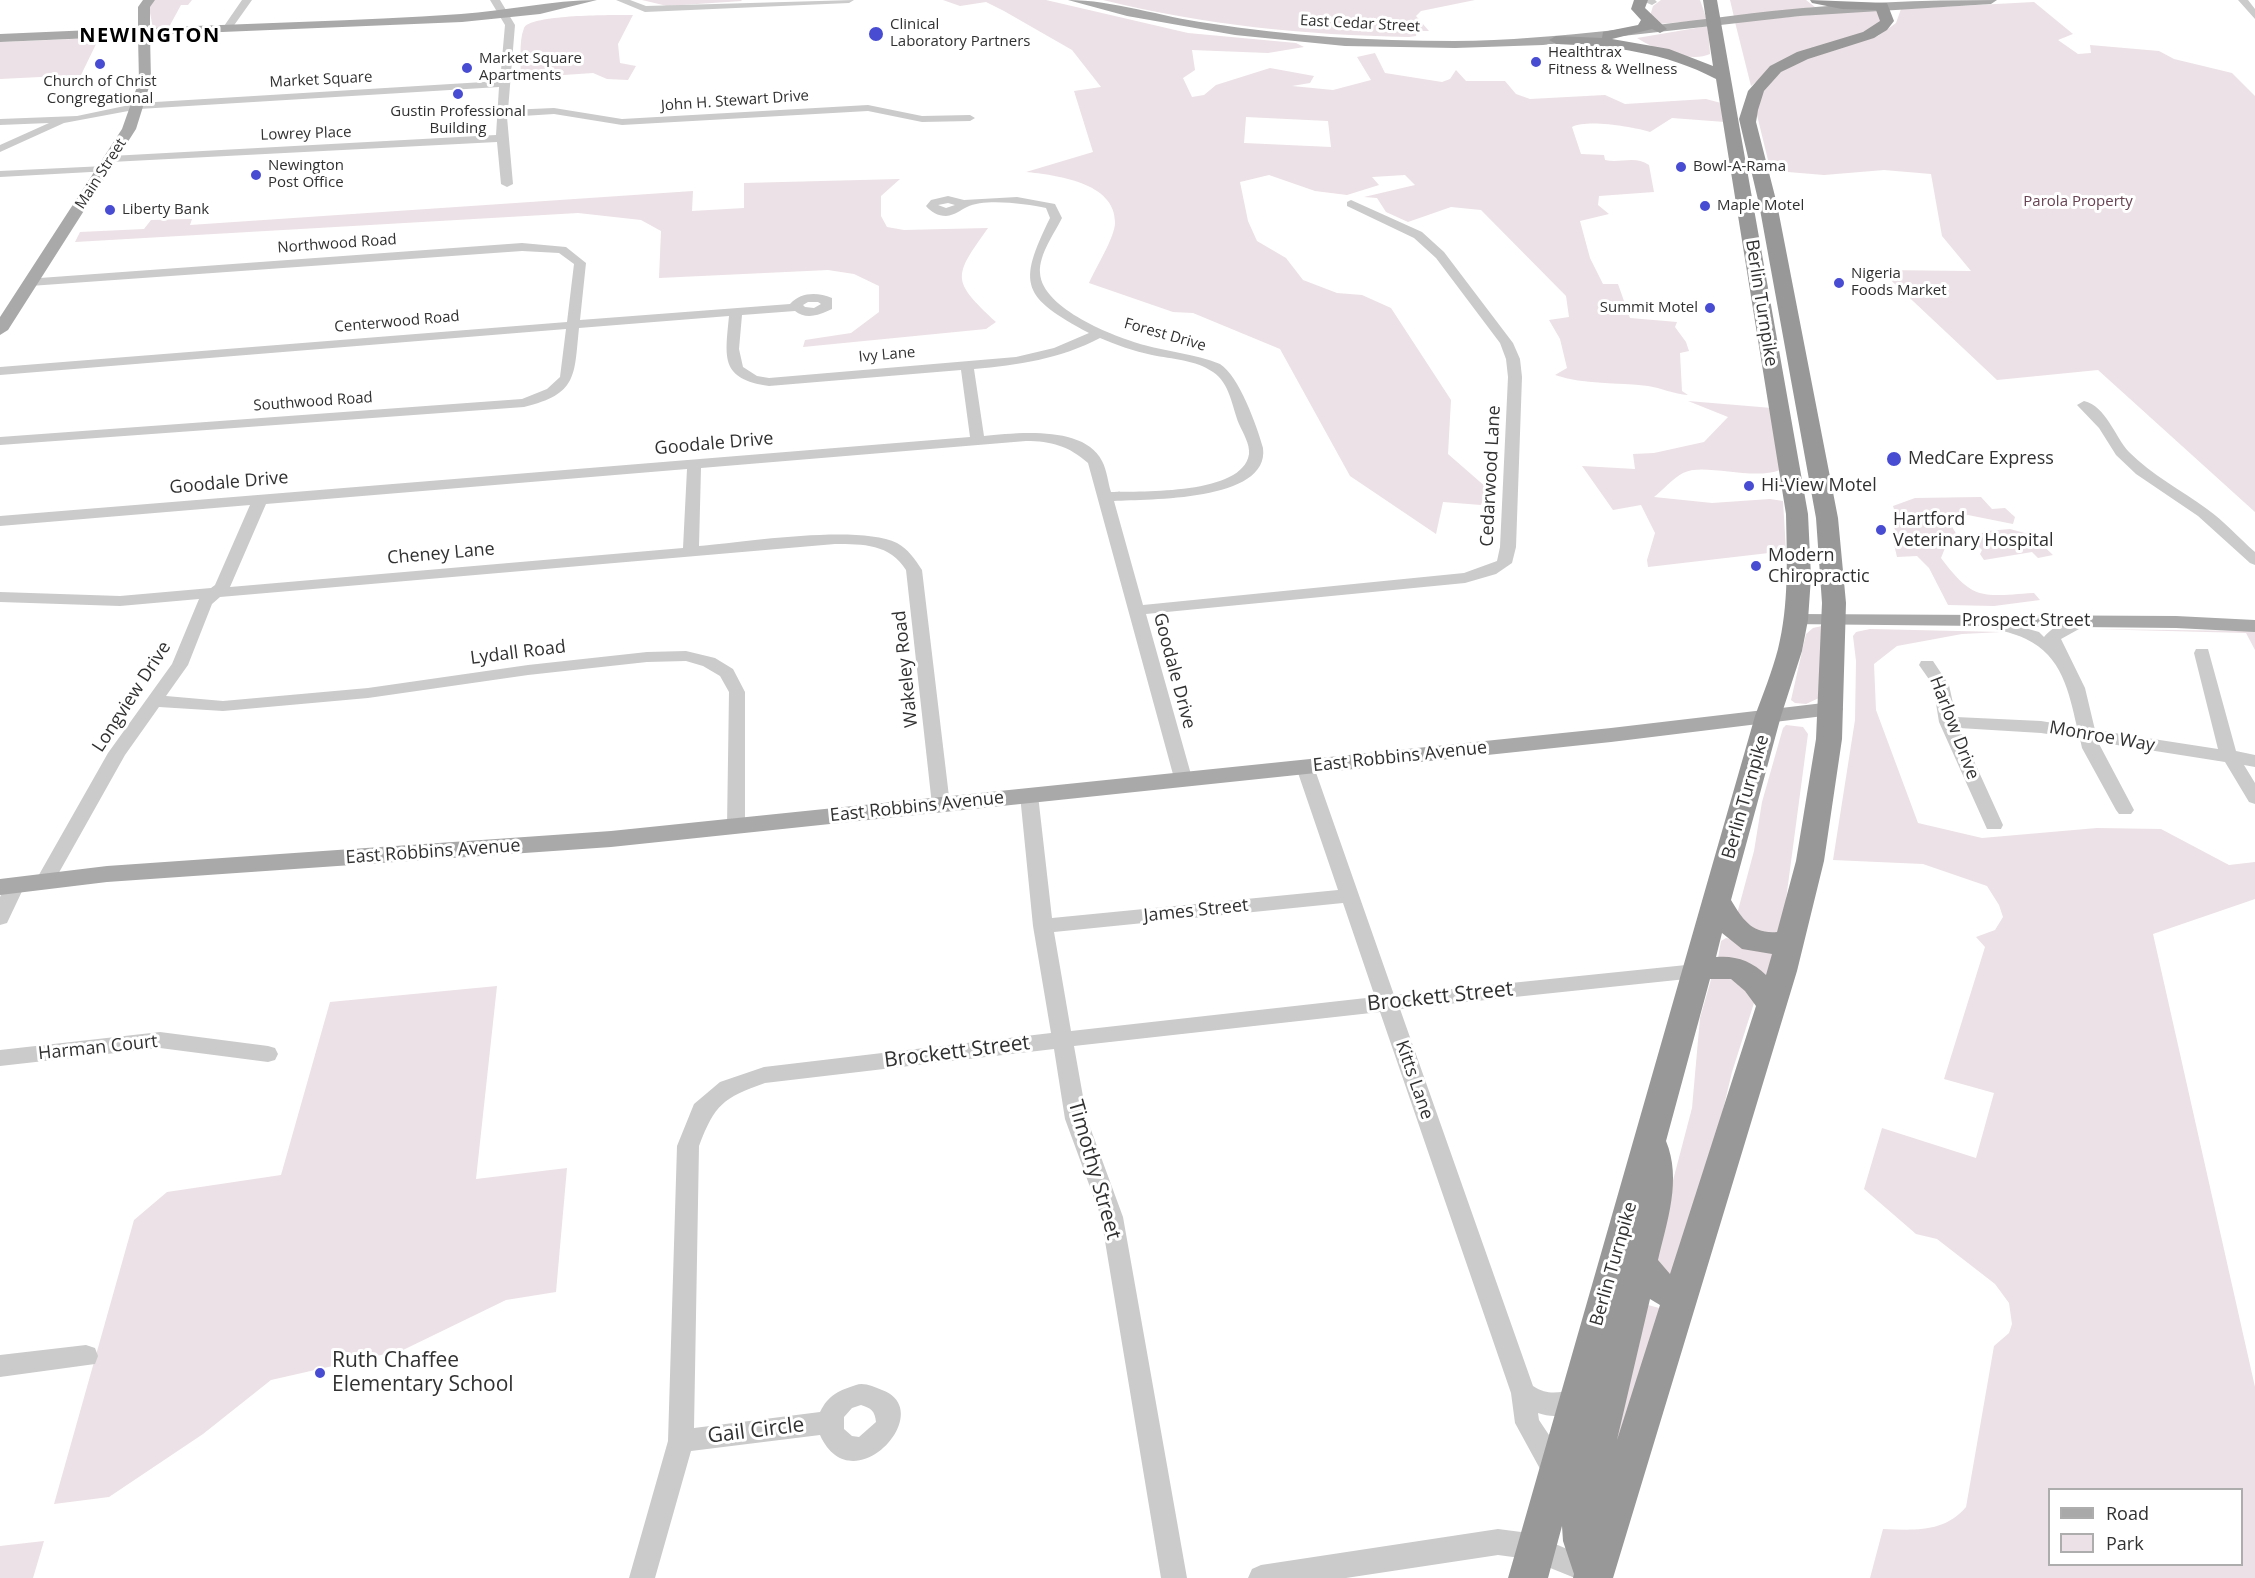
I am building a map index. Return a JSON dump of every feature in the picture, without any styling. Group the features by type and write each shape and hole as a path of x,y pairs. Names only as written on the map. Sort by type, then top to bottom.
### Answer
{"highway":[{"path":"1748,122 1755,92 1768,76 1795,59 1876,31 1887,21 1882,6 1819,5 1808,0"},
{"name":"Berlin Turnpike","path":"1532,1565 1649,1137 1768,716 1790,651 1796,620 1799,578 1797,514 1778,406 1734,77 1718,46 1717,11"},
{"name":"Berlin Turnpike","path":"1594,1576 1790,940 1811,856 1832,709 1834,620 1828,519 1768,204 1717,11"},
{"path":"1604,36 1642,29 1647,26 1649,12"},
{"path":"1631,33 1641,43 1734,77"},
{"path":"1556,40 1619,45 1675,56 1706,58 1712,56 1718,46"},
{"path":"1778,406 1808,408"},
{"path":"1717,900 1737,935 1748,941 1774,944 1790,940"},
{"path":"1696,971 1722,965 1744,971 1760,986 1771,1005"},
{"path":"1594,1576 1583,1541 1580,1513 1621,1354 1657,1186 1658,1161 1649,1137"},
{"path":"1640,1262 1654,1283 1681,1299"}],"main road":[{"name":"Main Street","path":"0,330 108,164 139,106 146,81 143,33 144,8 149,0"},
{"path":"0,38 503,15 591,0"},
{"name":"East Cedar Street","path":"1074,0 1198,26 1307,39 1433,44 1556,40 1631,33 1649,12 1819,5"},
{"path":"1882,6 1990,0"},
{"name":"Prospect Street","path":"1796,620 2082,621 2255,626"},
{"name":"East Robbins Avenue","path":"7,886 45,880 565,843 736,827 1832,709"}],"street":[{"path":"227,29 246,0"},
{"path":"495,0 510,25 502,138 507,184"},
{"path":"621,0 637,8 649,9 849,0"},
{"path":"2242,0 2255,16"},
{"name":"Market Square","path":"0,122 86,118 139,106 505,84"},
{"name":"John H. Stewart Drive","path":"503,114 554,111 622,122 868,108 922,119 970,118"},
{"path":"0,149 44,131 63,120"},
{"name":"Lowrey Place","path":"0,174 108,164 502,138"},
{"name":"Forest Drive","path":"961,204 992,199 1028,200 1051,206 1056,218 1036,261 1033,275 1039,292 1078,322 1137,348 1217,367 1232,386 1257,454 1252,469 1227,486 1107,497"},
{"name":"Cedarwood Lane","path":"1138,610 1465,578 1490,571 1504,563 1508,547 1515,377 1511,353 1450,268 1429,244 1404,228 1351,204"},
{"name":"Northwood Road","path":"30,282 546,247 562,250 580,263 574,324"},
{"name":"Centerwood Road","path":"0,371 796,307"},
{"name":"Ivy Lane","path":"736,311 734,365 739,375 751,381 769,382 1016,361 1051,355 1100,332"},
{"name":"Southwood Road","path":"0,441 524,403 552,392 567,378 574,324"},
{"path":"967,364 978,441"},
{"path":"2084,405 2105,426 2121,452 2141,471 2203,513 2255,560"},
{"name":"Goodale Drive","path":"0,520 978,441 1059,438 1081,447 1095,461 1107,497 1184,778"},
{"path":"691,552 694,465"},
{"name":"Longview Drive","path":"45,880 117,753 180,665 205,602 222,587 260,500"},
{"name":"Cheney Lane","path":"0,597 120,601 835,539 865,539 885,543"},
{"name":"Wakeley Road","path":"885,543 907,555 914,570 941,805"},
{"path":"1983,621 2033,636 2064,662"},
{"path":"2082,621 2058,632 2052,638 2077,688 2091,748 2124,810"},
{"path":"2202,652 2225,744 2255,798"},
{"name":"Lydall Road","path":"156,701 234,705 368,693 552,667 646,657 686,657 709,662 727,673 737,692 736,827"},
{"name":"Harlow Drive","path":"1927,665 1941,684 1948,722 1994,825"},
{"name":"Monroe Way","path":"1948,722 2018,724 2255,761"},
{"name":"Kitts Lane","path":"1305,767 1523,1393 1527,1423 1550,1458 1556,1476"},
{"name":"Timothy Street","path":"1029,795 1043,926 1061,1039 1076,1119 1112,1217 1174,1578"},
{"path":"0,918 7,886"},
{"name":"James Street","path":"1043,926 1349,896"},
{"name":"Brockett Street","path":"642,1578 681,1441 688,1146 702,1110 728,1088 764,1076 1061,1039 1387,1002 1696,971"},
{"name":"Harman Court","path":"0,1058 160,1040 268,1054"},
{"path":"0,1366 86,1356"},
{"path":"1523,1393 1542,1404 1558,1407 1576,1401"},
{"name":"Gail Circle","path":"681,1441 830,1422"},
{"path":"1261,1578 1479,1543 1529,1546 1532,1565 1594,1576"}],"green space":[{"path":"153,0 192,0 188,5 181,5 169,27 153,28 149,8"},
{"path":"642,0 741,0 742,1 667,6"},
{"path":"943,0 1046,0 1188,33 1296,43 1304,47 1268,53 1192,50 1195,70 1183,78 1192,97 1204,95 1216,85 1270,68 1314,76 1310,83 1292,86 1333,90 1371,80 1357,57 1375,53 1385,73 1442,82 1450,79 1456,70 1466,81 1505,81 1516,94 1530,99 1605,95 1625,104 1706,99 1721,103 1725,122 1672,118 1650,132 1599,124 1572,127 1581,154 1604,155 1605,160 1632,160 1649,165 1654,192 1599,196 1598,205 1609,214 1580,221 1590,258 1603,284 1618,284 1630,318 1677,322 1675,327 1686,342 1689,351 1680,353 1682,391 1688,395 1648,386 1589,382 1555,375 1567,368 1560,339 1549,320 1569,317 1566,296 1481,210 1451,207 1408,222 1386,212 1377,198 1364,197 1415,185 1405,175 1372,177 1379,185 1347,195 1315,191 1269,175 1240,182 1248,221 1257,241 1286,258 1303,280 1337,293 1362,295 1391,308 1451,400 1448,454 1487,488 1481,505 1443,502 1436,534 1350,476 1280,349 1193,313 1173,312 1089,283 1114,229 1113,209 1106,198 1082,183 1052,175 1026,172 1093,152 1074,91 1101,87 1072,50 986,2 960,6","holes":["1246,117 1328,121 1331,147 1244,143"]},
{"path":"1103,0 1475,0 1421,11 1416,16 1429,31 1417,31 1416,36 1409,37 1332,34 1255,27 1179,16"},
{"path":"1661,0 1700,0 1707,20 1659,24 1650,16 1653,6"},
{"path":"1730,0 1806,0 1815,7 1734,17"},
{"name":"Parola Property","path":"2034,2 2073,34 2058,40 2078,54 2091,53 2090,45 2159,51 2174,59 2232,73 2255,96 2255,512 2098,370 1997,380 1880,270 1971,271 1942,236 1931,174 1884,170 1824,175 1788,172 1784,166 1774,165 1768,160 1755,107 1758,98 1781,71 1809,56 1878,36 1896,23 1901,9"},
{"path":"1874,9 1883,13 1878,27 1776,66 1751,86 1735,22"},
{"path":"633,15 618,44 620,63 636,66 628,80 607,79 593,73 520,78 522,34 524,28 530,23 575,16"},
{"path":"1708,26 1710,54 1702,56 1672,54 1637,38"},
{"path":"99,38 81,75 0,79 0,42"},
{"path":"900,179 881,196 881,216 887,227 904,230 988,228 968,257 962,278 964,287 996,322 986,329 803,347 805,340 851,333 879,312 879,286 854,274 828,270 659,278 661,231 641,220 578,213 75,242 80,232 144,229 151,220 192,219 190,225 693,191 692,211 744,208 744,183"},
{"path":"1688,401 1772,408 1780,470 1756,474 1692,470 1679,475 1654,497 1712,503 1770,499 1783,501 1786,551 1648,567 1647,560 1655,533 1641,505 1613,510 1582,466 1635,469 1633,454 1654,453 1704,442 1728,417"},
{"path":"1981,497 1992,509 2005,508 2015,517 2013,524 1968,515 1948,520 1960,540 1947,543 1941,558 1962,582 1980,593 2002,595 2034,593 2040,600 1994,606 1948,605 1929,568 1917,556 1897,557 1892,536 1897,536 1893,524 1898,522 1893,506 1915,498"},
{"path":"2010,529 2032,535 2053,555 2038,558 2032,552 1984,560 1980,554 1982,550 1974,542 1973,537 1987,531"},
{"path":"1822,626 1819,698 1806,704 1795,703 1791,700 1806,634 1813,628"},
{"path":"1870,629 2002,632 1962,634 1897,646 1874,664 1876,710 1918,823 1982,838 2097,828 2161,829 2229,865 2255,862 2255,899 2153,934 2255,1387 2255,1578 1870,1578 1883,1529 1917,1529 1938,1526 1948,1522 1966,1507 1994,1346 2009,1333 2012,1324 2009,1303 1995,1284 1937,1239 1916,1234 1864,1189 1882,1128 1976,1158 1994,1093 1944,1079 1985,947 1976,937 1995,930 2003,917 1999,905 1987,886 1923,864 1833,860 1855,720 1856,661 1853,636 1856,632"},
{"path":"2090,629 2255,631 2255,650 2246,633"},
{"path":"1786,725 1803,727 1808,734 1783,922 1778,932 1757,937 1737,914 1754,851 1762,802 1783,728"},
{"path":"1726,938 1774,950 1767,976 1718,958 1721,941"},
{"path":"1727,972 1754,997 1754,1003 1732,1072 1716,1139 1672,1274 1668,1276 1658,1271 1655,1249 1692,1108 1700,1018 1712,976"},
{"path":"497,986 476,1179 567,1168 556,1292 506,1300 403,1350 271,1380 203,1434 109,1497 54,1504 134,1220 167,1192 281,1175 330,1002"},
{"path":"1644,1304 1663,1309 1608,1488 1626,1384"},
{"path":"44,1541 33,1578 0,1578 0,1546"}],"place":[{"name":"Clinical Laboratory Partners","path":"876,34"},
{"name":"Healthtrax Fitness & Wellness","path":"1536,62"},
{"name":"Church of Christ Congregational","path":"100,64"},
{"name":"Market Square Apartments","path":"467,68"},
{"name":"Gustin Professional Building","path":"458,94"},
{"name":"Bowl-A-Rama","path":"1681,167"},
{"name":"Newington Post Office","path":"256,175"},
{"name":"Maple Motel","path":"1705,206"},
{"name":"Liberty Bank","path":"110,210"},
{"name":"Nigeria Foods Market","path":"1839,283"},
{"name":"Summit Motel","path":"1710,308"},
{"name":"MedCare Express","path":"1894,459"},
{"name":"Hi-View Motel","path":"1749,486"},
{"name":"Hartford Veterinary Hospital","path":"1881,530"},
{"name":"Modern Chiropractic","path":"1756,566"},
{"name":"Ruth Chaffee Elementary School","path":"320,1373"}],"district":[{"name":"NEWINGTON","path":"150,36"}]}
